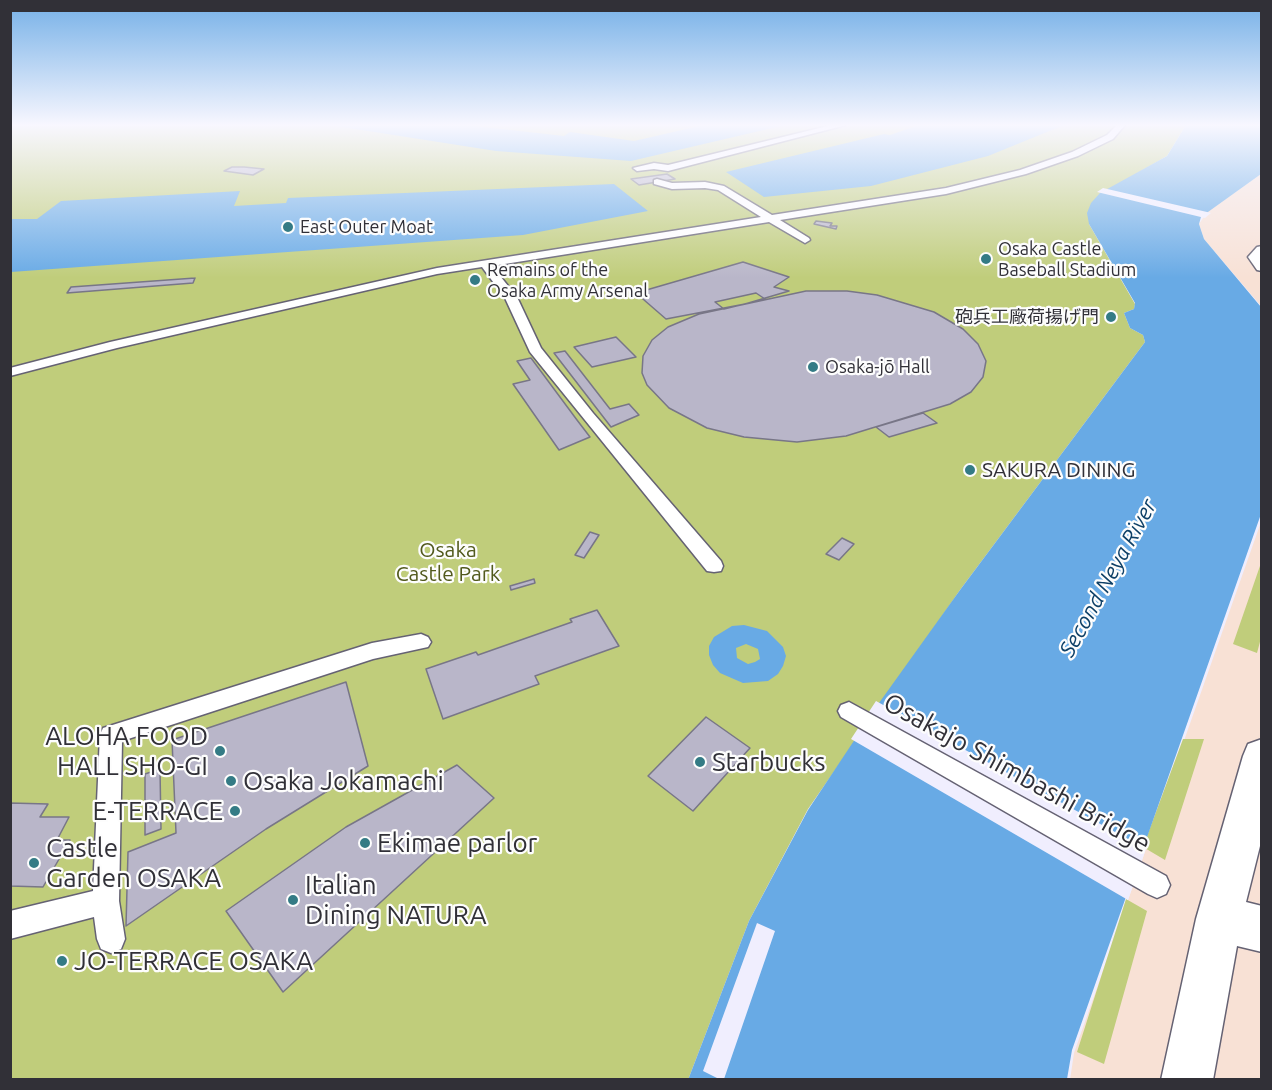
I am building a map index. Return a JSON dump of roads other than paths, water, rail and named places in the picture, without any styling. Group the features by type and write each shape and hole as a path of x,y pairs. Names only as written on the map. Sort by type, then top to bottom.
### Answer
{"street":[{"path":"648,176 672,186 705,185 721,188 805,240"},
{"path":"10,372 331,294 484,263 946,191 1006,176"},
{"path":"1262,250 1255,257 1262,267"},
{"path":"484,263 511,297 535,349 714,566"},
{"path":"111,939 106,901 111,735 372,651 421,642"},
{"name":"Osakajo Shimbashi Bridge","path":"849,711 1157,885"},
{"path":"1187,1080 1219,919 1262,756"},
{"path":"10,925 106,901"},
{"path":"1219,919 1262,929"}],"water":[{"path":"732,176 911,176 871,186 764,197"},
{"name":"Second Neya River","path":"1131,176 1258,176 1201,217 1199,224 1204,239 1261,307 1261,514 1072,1050 1067,1079 688,1080 749,921 808,810 879,703 960,590 1145,342 1143,335 1130,328 1124,313 1134,309 1135,303 1089,224 1087,213 1091,203 1100,193"},
{"name":"East Outer Moat","path":"614,184 648,211 523,235 11,272 11,219 37,219 61,201 240,191 234,206 286,203 288,198"},
{"path":"744,625 767,631 783,647 786,656 778,674 768,681 743,683 720,673 713,665 709,655 709,646 714,637 732,626","holes":["746,644 758,649 760,659 755,662 748,664 737,658 736,648"]}],"place":[{"name":"East Outer Moat","path":"288,227"},
{"name":"Osaka Castle Baseball Stadium","path":"986,259"},
{"name":"Remains of the Osaka Army Arsenal","path":"475,280"},
{"name":"砲兵工廠荷揚げ門","path":"1111,317"},
{"name":"Osaka-jō Hall","path":"813,367"},
{"name":"SAKURA DINING","path":"970,470"},
{"name":"ALOHA FOOD HALL SHO-GI","path":"220,751"},
{"name":"Starbucks","path":"700,762"},
{"name":"Osaka Jokamachi","path":"231,781"},
{"name":"E-TERRACE","path":"235,811"},
{"name":"Ekimae parlor","path":"365,843"},
{"name":"Castle Garden OSAKA","path":"34,863"},
{"name":"Italian Dining NATURA","path":"293,900"},
{"name":"JO-TERRACE OSAKA","path":"62,961"}],"park label":[{"name":"Osaka Castle Park","path":"448,562"}]}
